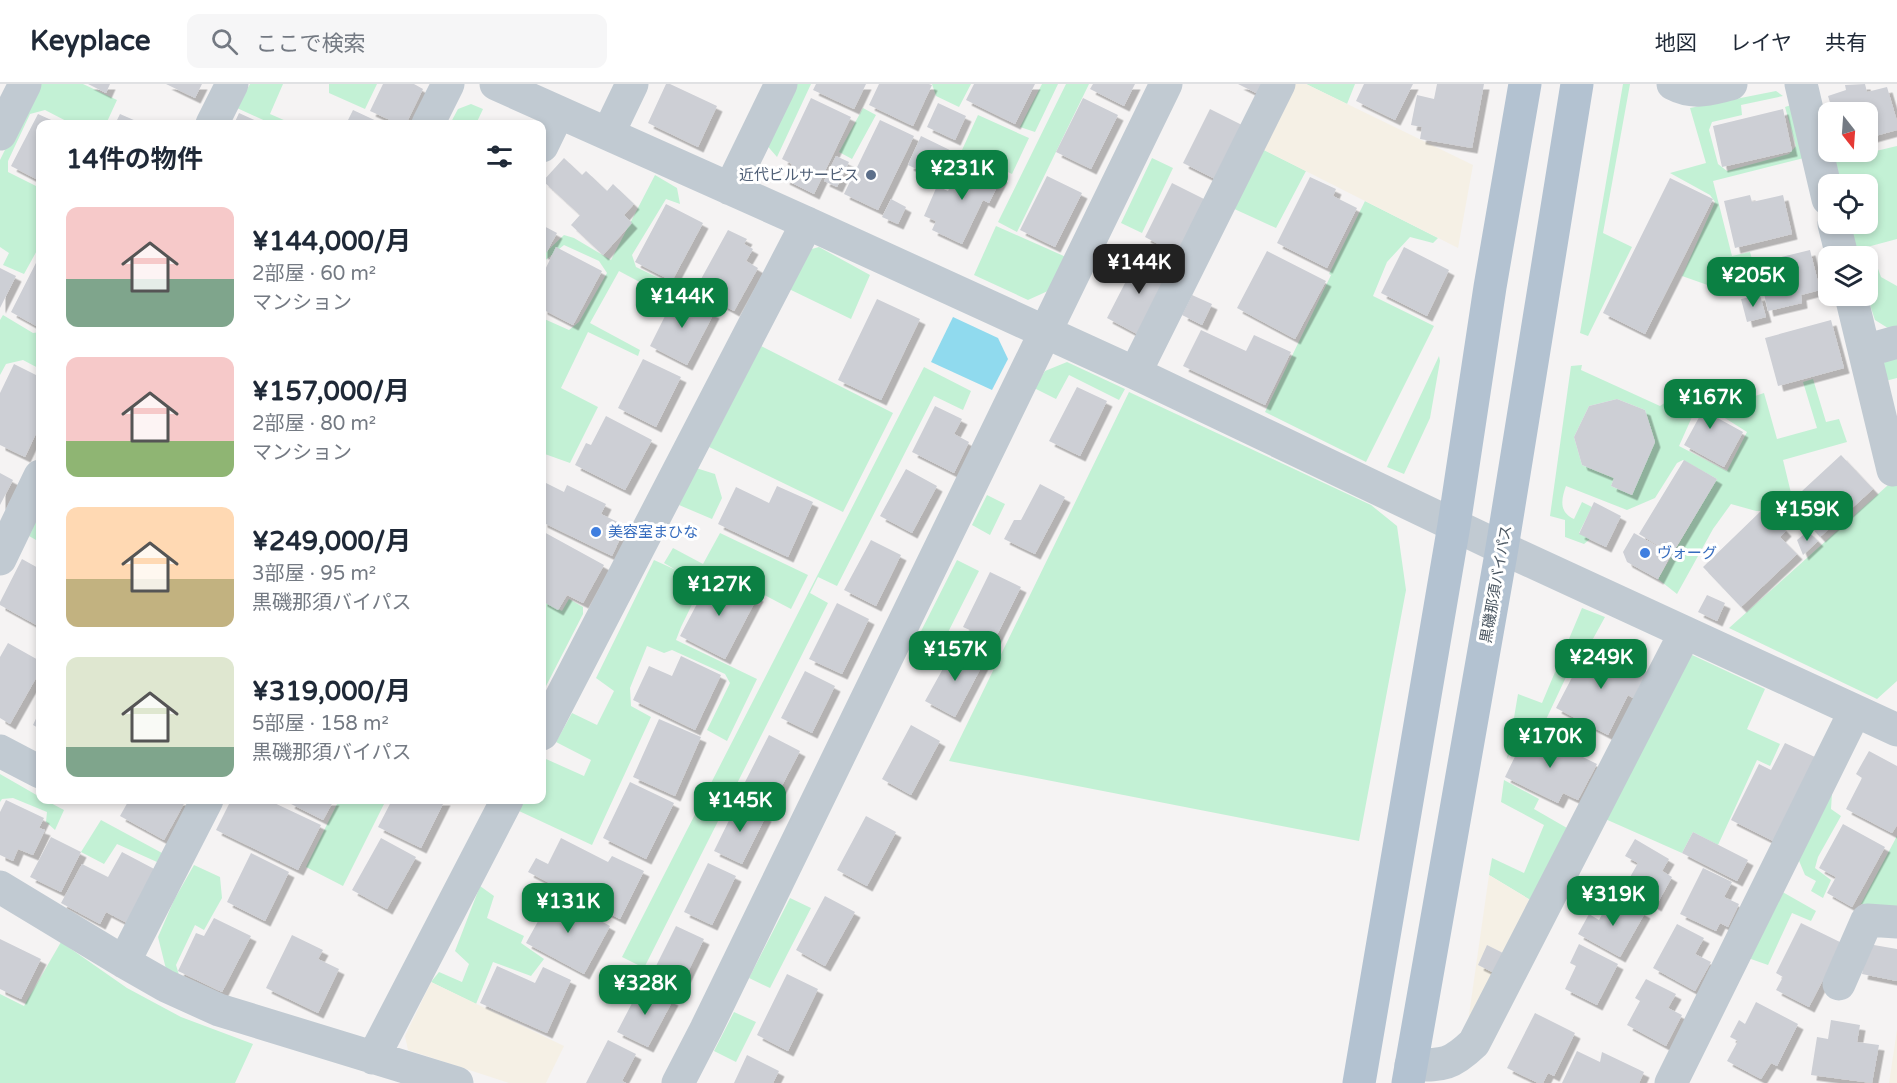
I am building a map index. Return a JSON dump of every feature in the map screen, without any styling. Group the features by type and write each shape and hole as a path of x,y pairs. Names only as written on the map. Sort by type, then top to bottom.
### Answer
{"main road":[{"path":"1359,1083 1454,525 1490,287 1525,84"},
{"name":"黒磯那須バイパス","path":"1409,1074 1502,548 1577,84"}],"street":[{"path":"0,134 24,84"},
{"path":"214,120 232,84"},
{"path":"430,120 448,84"},
{"path":"496,84 1136,374 1502,548 1897,730"},
{"path":"608,134 632,84"},
{"path":"730,189 781,84"},
{"path":"678,1083 1166,84"},
{"path":"1136,374 1279,84"},
{"path":"1673,84 1697,92 1731,84"},
{"path":"1802,84 1822,174"},
{"path":"546,138 558,112"},
{"path":"546,726 807,223"},
{"path":"1854,306 1893,470"},
{"path":"1865,351 1897,342"},
{"path":"0,559 36,484"},
{"path":"1409,1074 1443,1065 1458,1058 1474,1043 1685,633"},
{"path":"1671,1083 1855,711"},
{"path":"0,751 36,770"},
{"path":"124,962 205,804"},
{"path":"373,1058 505,804"},
{"path":"0,887 166,986 219,1010 457,1083"},
{"path":"1839,984 1867,920 1897,922"}],"green space":[{"path":"37,84 83,84 117,100 108,120 64,120 45,110 30,114 8,161 8,172 36,186 36,252 24,274 3,265 9,253 0,247 0,160"},
{"path":"250,84 283,84 270,114 284,120 263,120 237,108"},
{"path":"329,84 377,84 365,109 329,93"},
{"path":"793,84 811,84 777,157 764,142"},
{"path":"932,84 971,84 959,107 936,96"},
{"path":"1042,84 1058,84 1035,132 1020,127"},
{"path":"1066,84 1089,84 1017,232 998,222"},
{"path":"1306,84 1355,84 1347,104"},
{"path":"1623,84 1630,84 1603,233 1632,247 1588,336 1580,333"},
{"path":"1776,91 1783,96 1741,105 1742,115 1712,122 1709,130 1718,164 1727,171 1789,154 1796,146 1785,107 1791,105 1808,157 1713,181 1732,256 1750,252 1760,289 1736,295 1682,276 1715,202 1710,195 1670,173 1706,163 1690,108"},
{"path":"471,104 483,109 478,120 452,120 458,109"},
{"path":"863,108 876,115 852,159 839,152"},
{"path":"978,115 1029,138 1012,174 962,150"},
{"path":"1897,146 1897,239 1871,246 1855,246 1852,234 1878,234 1878,174 1837,174 1834,162 1878,162 1878,151"},
{"path":"1260,148 1306,171 1276,228 1230,207"},
{"path":"1152,158 1173,168 1142,233 1121,223"},
{"path":"655,175 677,188 680,204 666,199 632,255 636,267 671,284 664,295 619,271 590,323 640,350 638,356 588,332 561,388 598,407 570,463 546,454 546,320 569,330 579,322 607,273 599,261 564,245 546,260 546,252 564,235 574,238 611,260"},
{"path":"1365,201 1438,238 1433,243 1410,237 1387,262 1373,296 1434,326 1366,462 1265,412"},
{"path":"996,226 1066,257 1050,290 1028,300 974,275"},
{"path":"819,247 870,275 851,319 789,289 808,250"},
{"path":"1878,269 1881,277 1897,286 1897,328 1891,330 1875,320 1870,306 1878,306"},
{"path":"3,315 36,333 36,367 23,360 6,364 0,375 0,320"},
{"path":"761,346 893,413 843,512 709,447"},
{"path":"1897,352 1897,378 1885,381 1882,367 1889,354"},
{"path":"1439,356 1430,418 1404,474 1387,467"},
{"path":"1067,362 1125,389 1119,400 1069,375 1056,399 1034,388 1045,371"},
{"path":"1582,365 1581,370 1660,406 1678,394 1679,414 1692,417 1679,446 1727,471 1747,432 1717,413 1722,407 1764,393 1777,439 1817,428 1803,382 1813,379 1826,422 1839,419 1847,442 1783,460 1791,493 1785,505 1792,518 1786,526 1767,511 1756,511 1731,504 1713,529 1677,594 1658,579 1717,479 1683,460 1677,463 1655,498 1627,510 1566,486 1562,505 1569,516 1574,519 1582,502 1592,507 1579,533 1590,539 1584,544 1565,537 1565,520 1550,516 1571,366","holes":["1617,399 1645,410 1655,442 1632,495 1611,486 1614,478 1582,465 1574,437 1589,406"]},
{"path":"924,367 971,391 963,410 934,396 837,586 818,577 810,593 828,603 644,968 622,957"},
{"path":"1129,392 1371,505 1397,526 1406,590 1359,841 949,761"},
{"path":"696,468 715,474 722,498 712,519 679,505"},
{"path":"1897,477 1897,681 1877,699 1729,628"},
{"path":"987,495 1005,504 990,535 972,525"},
{"path":"36,521 36,540 29,536"},
{"path":"720,533 808,575 791,609 723,573 705,578 681,627 676,640 757,679 727,741 707,730 730,683 725,674 672,650 664,653 647,646 630,688 631,706 651,717 592,845 519,811 523,804 546,804 546,759 584,776 591,760 556,742 572,713 597,725 614,691 596,678 654,560 676,570 664,563 673,548 703,564"},
{"path":"957,560 979,571 933,662 911,651"},
{"path":"569,599 583,607 583,614 546,686 546,603 562,611"},
{"path":"1582,608 1605,617 1583,657 1575,658 1542,728 1534,724 1526,727 1507,759 1518,694 1542,703"},
{"path":"1690,654 1765,689 1747,729 1780,744 1770,766 1757,760 1718,845 1693,832 1682,853 1603,818"},
{"path":"0,774 36,795 36,804 53,804 64,810 55,830 46,822 47,812 13,798 2,799 0,802"},
{"path":"1833,777 1831,809 1841,816 1818,857 1815,868 1831,880 1823,898 1811,891 1816,881 1805,875 1797,856"},
{"path":"1504,780 1539,799 1534,809 1567,828 1532,901 1489,875 1492,858 1524,873 1544,825 1501,802"},
{"path":"337,804 384,804 343,886 306,867"},
{"path":"101,820 162,853 157,862 117,844 104,864 81,852"},
{"path":"1897,836 1897,908 1861,904"},
{"path":"194,865 220,877 222,898 204,930 195,925 176,965 179,975 168,977 158,937 174,900"},
{"path":"480,886 494,896 487,918 524,936 521,943 544,959 531,976 493,962 476,1004 431,982 439,972 462,982 469,964 455,951"},
{"path":"1779,890 1816,911 1811,921 1792,913 1768,965 1748,958"},
{"path":"790,898 811,908 770,988 749,978"},
{"path":"61,942 127,988 181,1017 253,1044 235,1083 0,1083 0,994 24,1006"},
{"path":"734,1012 756,1022 736,1062 714,1051"}],"sand":[{"path":"1292,84 1306,84 1473,165 1458,248 1260,148"},
{"path":"1489,875 1532,901 1472,1023 1468,1022","holes":["1487,946 1503,953 1494,973 1478,965"]},
{"path":"431,982 564,1046 546,1083 509,1083 408,1050 405,1036"},
{"path":"1897,1030 1897,1083 1889,1083"}],"water":[{"path":"953,317 998,338 1008,359 992,390 931,362"}],"building":[{"path":"88,84 110,84 106,93"},
{"path":"166,84 202,84 195,98"},
{"path":"383,84 414,84 423,89 408,120 390,120 370,111"},
{"path":"666,84 717,106 698,147 648,123"},
{"path":"816,84 866,84 854,109 813,90"},
{"path":"879,84 932,85 913,126 869,105"},
{"path":"974,84 1035,84 1015,124 966,100"},
{"path":"1093,84 1135,84 1124,106 1090,89"},
{"path":"1238,84 1265,84 1260,95"},
{"path":"1364,84 1413,84 1395,120 1356,101"},
{"path":"1437,84 1484,84 1472,148 1420,139 1422,127 1411,125 1417,95 1434,99"},
{"path":"1865,84 1867,92 1887,87 1897,121 1897,130 1878,135 1878,102 1830,102 1828,96 1846,90 1845,85"},
{"path":"811,98 851,117 814,194 784,179 792,164 782,159"},
{"path":"1083,98 1118,115 1091,169 1056,152"},
{"path":"938,103 966,116 955,140 927,127"},
{"path":"1210,109 1244,126 1217,180 1183,163"},
{"path":"1783,109 1792,151 1722,167 1713,126"},
{"path":"353,110 374,120 348,120"},
{"path":"239,113 254,120 236,120"},
{"path":"38,114 51,120 36,120 36,179 11,166"},
{"path":"120,114 134,120 117,120"},
{"path":"880,120 914,136 878,210 844,194"},
{"path":"921,136 958,154 944,182 908,165"},
{"path":"836,156 849,162 837,187 824,181"},
{"path":"564,158 582,175 586,171 607,191 613,184 634,204 624,215 632,223 603,255 571,225 580,215 546,184 546,178"},
{"path":"963,159 1002,177 989,203 983,200 962,244 932,230 936,221 924,216 937,186 948,191"},
{"path":"1047,176 1082,193 1055,247 1020,230"},
{"path":"1310,177 1336,189 1333,196 1357,208 1327,268 1277,243"},
{"path":"1670,178 1713,199 1645,334 1603,313"},
{"path":"1172,183 1206,200 1179,255 1145,237"},
{"path":"1750,195 1752,202 1783,195 1792,234 1735,248 1724,201"},
{"path":"891,199 906,207 898,224 882,217"},
{"path":"666,204 703,223 672,281 635,262"},
{"path":"546,227 557,233 546,253"},
{"path":"728,230 747,239 744,244 753,249 746,261 758,268 734,311 695,290"},
{"path":"556,247 602,271 573,325 546,311 546,268"},
{"path":"1404,247 1449,270 1427,316 1381,293"},
{"path":"1810,250 1818,291 1801,295 1802,303 1768,311 1757,263"},
{"path":"1267,251 1326,281 1295,339 1237,308"},
{"path":"1139,256 1171,272 1139,335 1107,318"},
{"path":"36,263 36,326 11,312"},
{"path":"0,268 16,276 0,308"},
{"path":"676,294 714,313 687,365 650,346"},
{"path":"1192,295 1212,304 1202,325 1182,315"},
{"path":"1760,295 1766,317 1747,322 1741,299"},
{"path":"877,299 920,319 881,400 838,380"},
{"path":"1831,320 1844,368 1778,386 1765,338"},
{"path":"1201,330 1246,351 1254,335 1291,352 1265,405 1183,366"},
{"path":"643,359 681,377 656,427 618,408"},
{"path":"14,364 36,375 36,434 25,457 0,445 0,393"},
{"path":"1077,387 1107,401 1080,456 1049,441"},
{"path":"1713,391 1715,408 1683,412 1681,394"},
{"path":"1617,399 1645,410 1655,442 1632,495 1611,486 1614,478 1582,465 1574,437 1589,406"},
{"path":"935,406 962,419 954,434 969,442 954,473 912,452"},
{"path":"1703,410 1743,432 1724,467 1684,445"},
{"path":"606,416 652,440 625,490 575,465 586,443 591,445"},
{"path":"1841,455 1873,489 1820,537 1789,503"},
{"path":"1684,460 1717,479 1672,554 1639,534"},
{"path":"906,469 937,486 912,533 880,516"},
{"path":"0,473 13,480 0,505"},
{"path":"546,483 564,492 567,485 606,504 601,514 626,526 612,556 546,524"},
{"path":"1040,484 1065,497 1035,554 1004,539 1014,520 1021,520"},
{"path":"777,486 813,502 788,557 718,524 736,487 769,503"},
{"path":"1594,502 1621,516 1606,547 1579,534"},
{"path":"1764,508 1786,531 1780,537 1797,554 1741,607 1703,567"},
{"path":"1808,531 1818,541 1803,555 1797,540"},
{"path":"546,533 604,565 583,603 567,595 558,610 546,603"},
{"path":"1634,533 1671,554 1658,579 1627,562 1623,552"},
{"path":"871,540 901,555 876,606 844,590"},
{"path":"22,559 36,567 36,625 0,605"},
{"path":"990,572 1021,587 994,641 963,627"},
{"path":"721,577 758,596 725,659 680,636 708,583 716,587"},
{"path":"1707,595 1725,603 1717,621 1698,612"},
{"path":"837,603 869,619 842,674 809,659"},
{"path":"8,643 36,659 36,678 10,724 0,718 0,657"},
{"path":"955,647 984,662 955,717 925,701"},
{"path":"1598,647 1647,672 1633,698 1628,695 1608,735 1556,708 1579,664 1586,669"},
{"path":"681,656 721,675 695,730 633,700 649,666 672,676"},
{"path":"805,671 835,686 812,733 781,718"},
{"path":"659,719 701,737 675,796 633,777"},
{"path":"911,725 940,741 911,795 882,779"},
{"path":"1528,730 1597,764 1578,800 1563,793 1558,803 1505,777"},
{"path":"769,735 800,751 775,799 744,784"},
{"path":"1785,743 1815,757 1773,841 1731,820 1759,764 1771,770"},
{"path":"1869,751 1897,766 1897,825 1892,833 1846,809 1862,778 1856,774"},
{"path":"630,782 674,803 646,859 603,838"},
{"path":"6,800 44,818 39,828 45,830 33,855 18,849 13,861 0,855 0,812"},
{"path":"738,802 766,816 742,864 714,851"},
{"path":"127,804 184,804 164,840 120,816"},
{"path":"229,804 276,804 321,825 298,870 216,830"},
{"path":"291,804 332,804 323,820"},
{"path":"390,804 443,804 421,848 378,827"},
{"path":"866,816 896,832 867,886 837,870"},
{"path":"1843,824 1885,847 1852,907 1827,893 1836,877 1819,868"},
{"path":"1693,832 1748,860 1737,881 1682,853"},
{"path":"51,837 81,852 61,892 30,877"},
{"path":"381,838 416,857 387,909 352,890"},
{"path":"561,838 608,862 612,856 644,871 620,919 528,872 536,858 548,864"},
{"path":"1635,839 1669,859 1662,871 1672,877 1656,906 1631,891 1635,883 1629,879 1638,863 1625,856"},
{"path":"122,852 158,871 129,924 106,912 100,924 61,903 82,864 108,877"},
{"path":"251,853 289,872 265,921 227,902"},
{"path":"708,863 736,876 712,925 684,912"},
{"path":"1703,868 1732,882 1724,897 1739,904 1728,927 1720,923 1716,931 1680,914"},
{"path":"553,894 610,926 584,974 526,943"},
{"path":"825,896 855,912 825,966 796,950"},
{"path":"1619,898 1645,913 1620,957 1578,934 1589,914 1599,920 1607,905 1614,909"},
{"path":"214,918 251,936 222,992 178,971 196,933 204,936"},
{"path":"1801,923 1842,943 1809,1007 1776,990 1783,977 1776,973"},
{"path":"1677,924 1704,938 1695,954 1711,962 1695,991 1653,968"},
{"path":"676,926 704,939 680,988 652,974"},
{"path":"292,935 323,950 318,959 339,969 318,1013 266,988"},
{"path":"0,939 41,959 21,999 0,989"},
{"path":"1579,944 1618,964 1597,1005 1565,989 1576,966 1570,963"},
{"path":"1868,944 1897,949 1897,981 1862,974"},
{"path":"1487,945 1503,953 1494,973 1478,965"},
{"path":"497,966 535,983 543,967 571,980 547,1033 480,1003"},
{"path":"787,974 818,989 788,1051 757,1035"},
{"path":"1646,979 1676,994 1668,1008 1682,1015 1666,1046 1627,1025 1640,1001 1635,998"},
{"path":"642,984 673,1000 648,1047 617,1032"},
{"path":"1756,1002 1798,1024 1777,1066 1771,1063 1761,1079 1727,1061 1738,1041 1730,1037 1739,1020 1745,1024"},
{"path":"1535,1013 1575,1033 1554,1076 1548,1073 1543,1083 1538,1083 1507,1068"},
{"path":"1831,1020 1860,1025 1857,1042 1879,1045 1872,1083 1811,1075 1817,1037 1828,1039"},
{"path":"608,1040 636,1054 622,1081 626,1083 586,1083"},
{"path":"1577,1051 1600,1062 1602,1052 1644,1072 1639,1083 1562,1083"},
{"path":"747,1055 779,1071 773,1083 734,1083"}],"place":[{"name":"近代ビルサービス","path":"871,175"},
{"name":"美容室まひな","path":"596,532"},
{"name":"ヴォーグ","path":"1645,553"}]}
